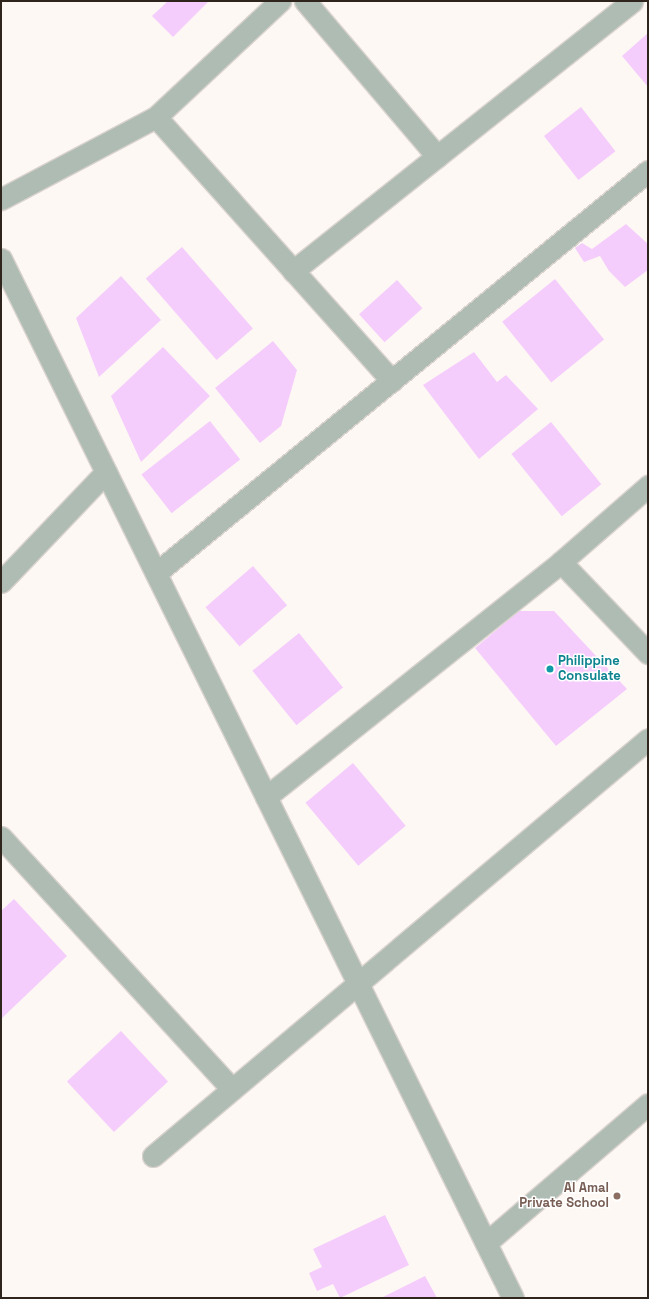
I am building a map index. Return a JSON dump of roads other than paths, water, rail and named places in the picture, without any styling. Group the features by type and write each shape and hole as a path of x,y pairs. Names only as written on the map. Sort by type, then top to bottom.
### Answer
{"street":[{"path":"1,199 156,117 280,1"},
{"path":"305,1 437,156"},
{"path":"293,271 632,1"},
{"path":"156,117 392,381"},
{"path":"156,573 648,170"},
{"path":"1,259 513,1298"},
{"path":"1,582 106,472"},
{"path":"266,797 562,562 648,486"},
{"path":"562,562 648,653"},
{"path":"153,1156 648,739"},
{"path":"1,837 232,1089"},
{"path":"486,1243 648,1104"}],"place":[{"name":"Philippine Consulate","path":"550,669"},
{"name":"Al Amal Private School","path":"617,1196"}]}
